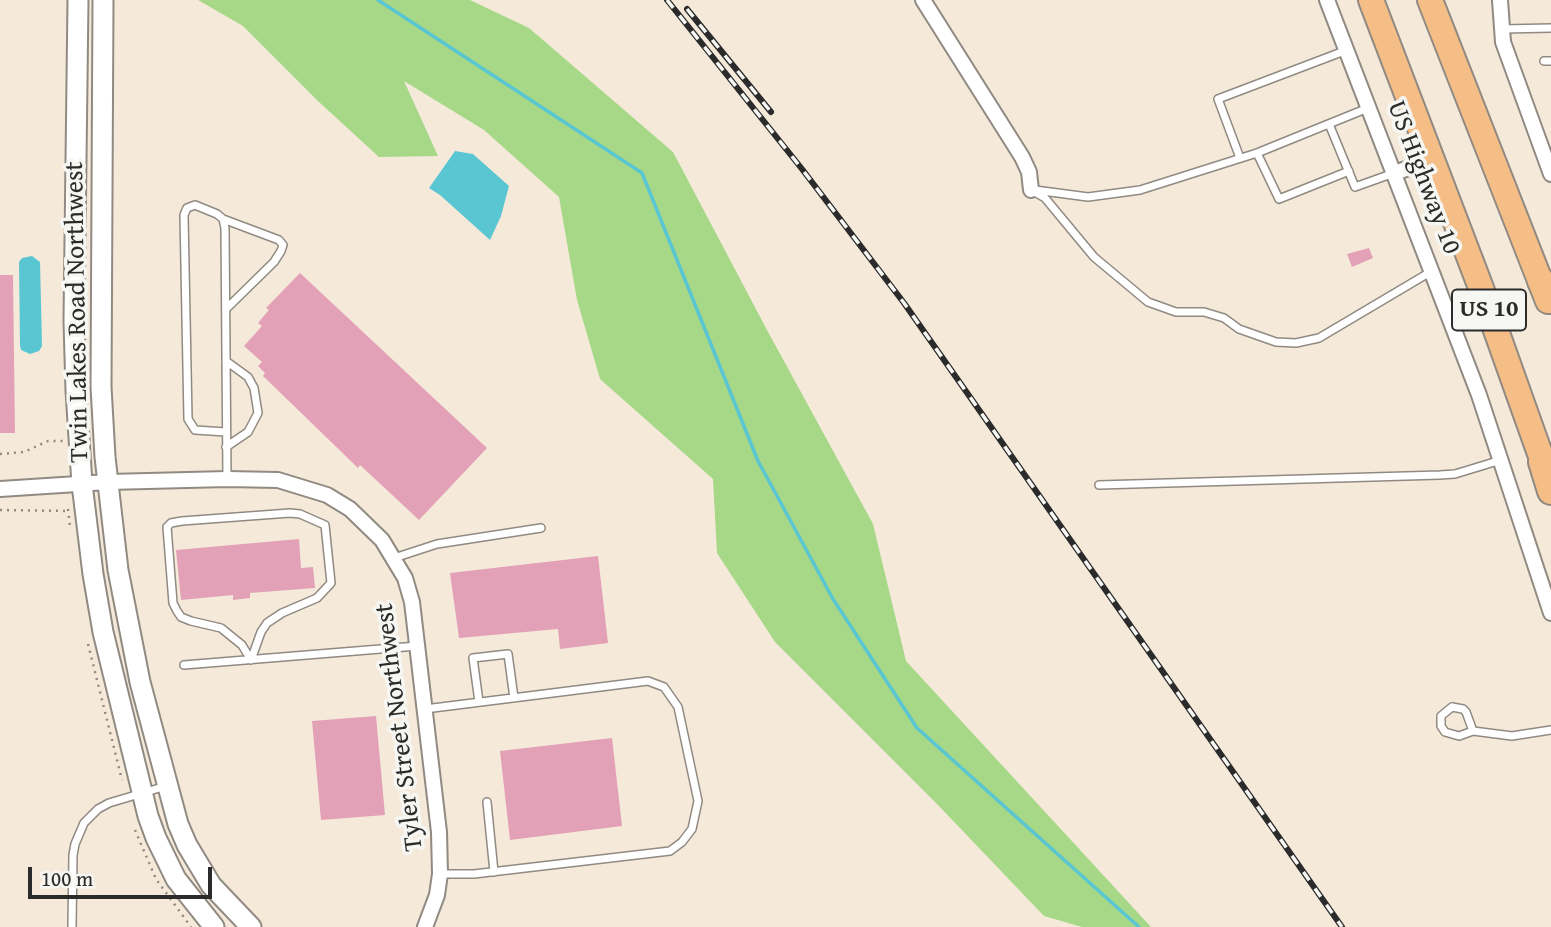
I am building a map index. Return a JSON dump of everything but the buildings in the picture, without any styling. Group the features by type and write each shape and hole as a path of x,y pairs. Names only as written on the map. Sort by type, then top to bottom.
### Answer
{"highway":[{"name":"US 10","path":"1371,0 1481,288 1547,472"},
{"name":"US 10","path":"1430,0 1546,291 1551,311"},
{"path":"1547,472 1551,491"}],"street":[{"name":"Twin Lakes Road Northwest","path":"78,0 74,321 76,391 82,484 103,632 142,793 156,838 176,879 214,927"},
{"name":"Twin Lakes Road Northwest","path":"103,0 100,335 103,429 118,570 166,786 178,824 211,885 251,927"},
{"path":"923,0 1022,156 1029,172 1031,190"},
{"name":"US Highway 10","path":"1327,0 1370,107 1502,460 1551,612"},
{"path":"1500,0 1501,30 1509,61 1551,174"},
{"path":"1395,173 1432,159"},
{"name":"Tyler Street Northwest","path":"0,489 108,482 278,480 327,495 350,509 382,540 405,578 412,602 418,646 441,854 437,895 425,927"}],"lane":[{"path":"1501,30 1551,28"},
{"path":"1240,158 1218,99 1348,50"},
{"path":"1031,190 1088,197 1126,193 1257,153 1370,107"},
{"path":"1329,124 1355,187 1395,173"},
{"path":"1257,153 1279,199 1349,171"},
{"path":"1031,190 1045,198 1094,257 1148,302 1175,312 1204,312 1224,318 1240,329 1276,342 1296,343 1319,338 1432,271"},
{"path":"226,309 274,262 283,245 279,240 223,219 195,205 187,208 184,215 188,419 195,430 226,432"},
{"path":"223,219 226,479"},
{"path":"226,361 248,377 254,388 258,413 248,432 226,447"},
{"path":"1099,485 1440,475 1455,474 1502,460"},
{"path":"290,513 300,514 325,525 331,583 317,598 282,613 267,623 251,660 242,645 221,628 191,621 181,617 177,611 173,603 166,534 171,523 290,513"},
{"path":"394,558 437,544 541,528"},
{"path":"184,666 418,646"},
{"path":"479,702 473,658 508,654 514,698"},
{"path":"425,709 648,681 664,687 678,707 698,801 692,829 682,842 670,851 494,872 440,874"},
{"path":"1474,732 1469,716 1463,709 1452,707 1441,716 1441,726 1449,735 1459,736 1474,732 1512,736 1551,730"},
{"path":"72,927 74,855 79,832 90,815 109,803 166,786"},
{"path":"487,802 494,872"}],"path":[{"path":"0,454 24,452 48,441 64,441"},
{"path":"0,510 68,510 68,504"}],"green space":[{"path":"198,0 470,0 529,28 673,152 873,524 906,661 1151,927 1082,927 1044,916 937,804 775,642 717,553 713,479 600,379 577,300 559,197 484,130 404,81 438,156 379,157 243,26"}],"water":[{"path":"455,151 473,154 509,186 501,216 490,240 429,188"},
{"path":"32,256 40,262 42,346 39,351 30,354 21,350 20,345 19,262 22,258"}],"waterway":[{"path":"378,0 642,173 758,461 833,599 917,728 1139,927"}],"railway":[{"path":"667,0 802,169 904,303 1342,927"},
{"path":"687,9 771,112"}]}
